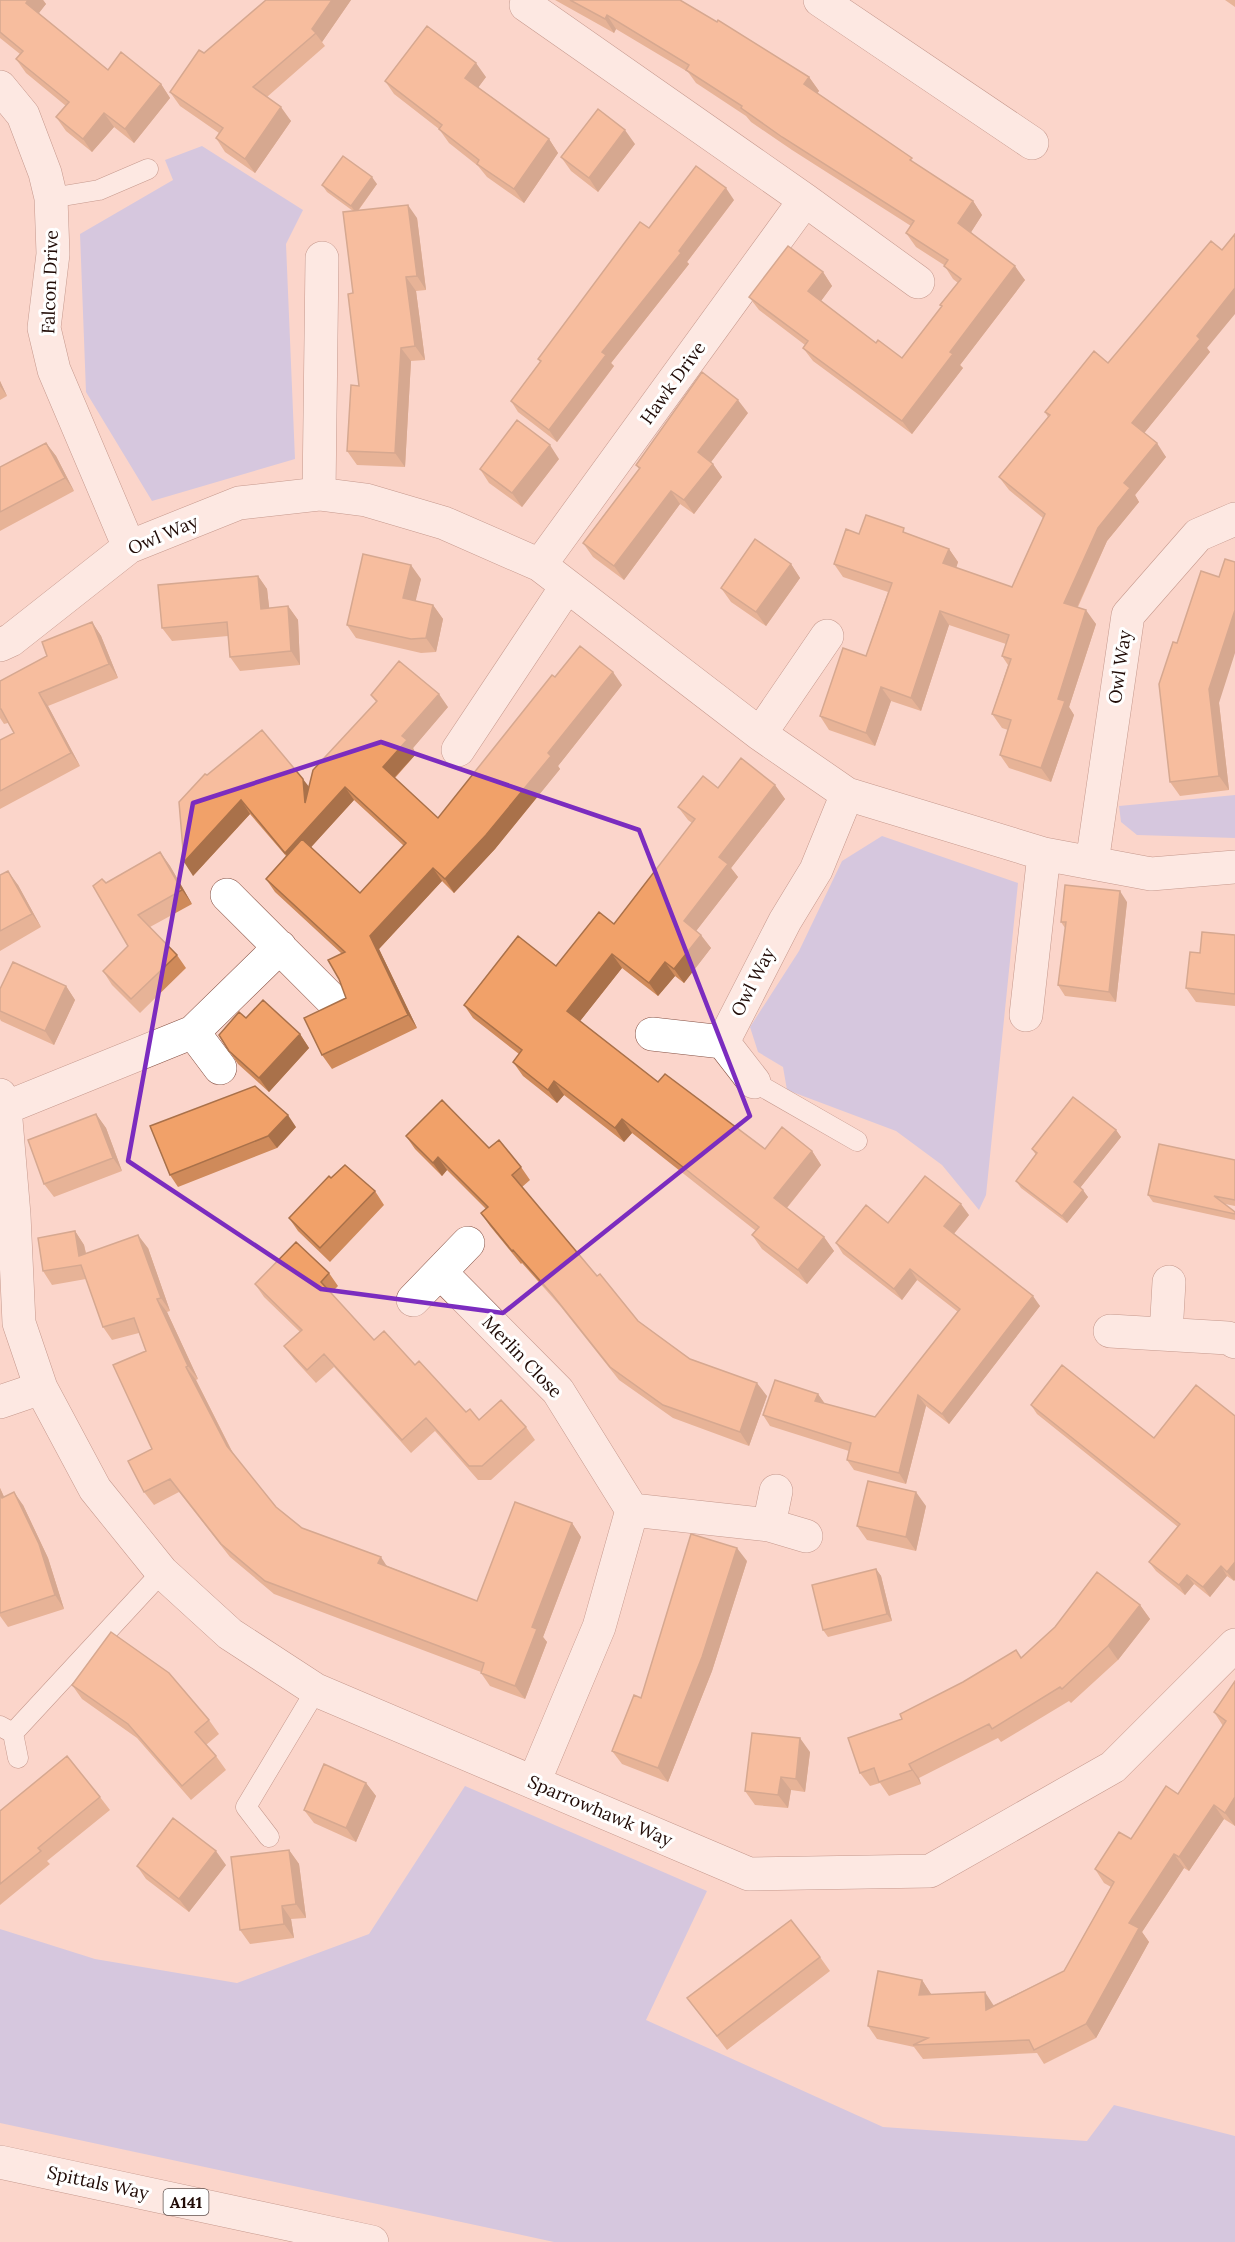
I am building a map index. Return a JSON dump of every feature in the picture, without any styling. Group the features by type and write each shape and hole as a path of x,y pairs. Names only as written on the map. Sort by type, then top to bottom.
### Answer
{"main road":[{"path":"820,0 1032,143"},
{"path":"526,5 806,200 918,282"},
{"name":"Falcon Drive","path":"0,87 23,115 45,173 51,198 52,254 44,328 54,370 129,547"},
{"name":"Hawk Drive","path":"540,565 806,200"},
{"path":"319,494 322,258"},
{"name":"Owl Way","path":"0,645 11,640 129,547 239,503 319,494 366,500 444,523 540,565 760,734 847,794 1044,854 1151,874 1235,867"},
{"name":"Owl Way","path":"1092,863 1128,615 1198,535 1235,519"},
{"path":"458,750 567,586"},
{"path":"760,734 827,636"},
{"name":"Owl Way","path":"723,1042 785,921 816,870 847,794"},
{"path":"1026,1015 1044,854"},
{"path":"227,895 330,998"},
{"path":"2,1102 193,1032 280,947"},
{"path":"193,1032 220,1068"},
{"path":"652,1034 723,1042 754,1082"},
{"name":"Sparrowhawk Way","path":"2,1102 14,1215 19,1323 41,1388 95,1489 162,1572 230,1634 316,1690 748,1874 930,1871 1113,1767 1235,1645"},
{"path":"412,1300 468,1243"},
{"name":"Merlin Close","path":"441,1273 558,1390 632,1510"},
{"path":"1166,1334 1168,1282"},
{"path":"1110,1331 1228,1338 1235,1342"},
{"path":"0,1402 41,1388"},
{"path":"769,1525 776,1491"},
{"path":"534,1782 599,1627 632,1510 769,1525 806,1536"},
{"name":"Spittals Way","path":"0,2162 372,2242"}],"lane":[{"path":"51,198 99,190 148,169"},
{"path":"754,1082 857,1141"},
{"path":"18,1758 6,1729 162,1572"},
{"path":"269,1837 246,1807 316,1690"}],"highlighted area":[{"path":"381,742 639,830 750,1116 503,1313 321,1289 128,1161 193,803"}],"shaded area":[{"path":"202,146 303,210 286,244 295,459 152,501 86,392 80,234 173,180 165,160"},
{"path":"1235,795 1235,838 1137,835 1121,822 1119,806"},
{"path":"882,836 1018,883 986,1195 979,1210 942,1165 896,1131 787,1090 783,1067 758,1052 750,1027 799,951 842,861"},
{"path":"465,1786 707,1891 646,2020 883,2127 1087,2141 1114,2105 1235,2136 1235,2242 554,2242 0,2123 0,1929 95,1959 237,1983 369,1934"}],"building":[{"path":"0,0 28,0 26,3 108,70 121,52 161,84 125,129 104,113 83,139 56,117 69,102 16,59 23,51 0,32"},
{"path":"266,0 332,0 312,29 316,33 253,87 281,107 245,159 216,138 223,128 170,92 199,50 204,53"},
{"path":"570,0 680,0 717,22 718,20 809,77 804,84 912,158 910,160 973,201 958,223 1015,266 950,352 953,354 902,421 803,348 808,341 749,297 788,246 823,272 808,291 876,343 878,340 902,358 961,279 944,266 948,260 906,233 914,221 782,137 741,108 742,106 686,70 689,65 607,15 605,19"},
{"path":"427,26 476,63 465,78 549,139 514,189 477,164 479,160 439,129 442,125 385,81"},
{"path":"598,109 625,130 589,178 561,157"},
{"path":"343,156 372,177 351,206 322,185"},
{"path":"696,166 726,188 679,251 681,253 602,352 606,355 549,430 511,401 541,361 538,359 640,222 649,228"},
{"path":"408,205 417,276 406,277 415,346 401,348 395,453 347,451 351,385 359,386 348,294 353,293 343,212"},
{"path":"1235,234 1235,288 1197,336 1200,339 1132,423 1157,443 1124,483 1130,488 1098,528 1064,603 1086,610 1058,699 1065,701 1041,768 1000,755 1011,720 992,714 1011,659 1002,656 1009,635 940,611 911,698 881,687 866,733 820,716 843,648 866,656 892,583 834,564 846,529 859,534 866,515 904,528 903,532 949,549 943,563 1012,587 1045,514 999,477 1050,415 1045,412 1094,351 1108,363 1211,241 1222,250"},
{"path":"702,372 738,400 698,452 713,464 684,500 671,491 614,566 583,543 640,468 636,465"},
{"path":"517,420 550,445 512,493 480,469"},
{"path":"46,443 65,478 0,512 0,467"},
{"path":"755,539 791,564 756,612 721,588"},
{"path":"363,554 411,565 403,598 433,605 426,638 411,639 347,625"},
{"path":"1225,559 1235,562 1235,610 1209,689 1219,776 1170,782 1159,684 1173,642 1177,643 1201,571 1219,577"},
{"path":"258,576 261,609 288,606 291,651 230,657 227,622 162,628 158,585"},
{"path":"92,622 109,664 39,693 71,753 0,791 0,740 14,733 0,709 0,681 47,656 42,642"},
{"path":"580,646 613,672 548,753 551,756 486,835 445,879 433,868 370,936 408,1015 322,1055 304,1018 346,998 339,979 328,960 345,952 266,879 302,839 360,893 406,843 345,787 285,853 241,800 184,862 179,802 205,774 207,775 262,730 303,779 305,803 313,770 377,701 371,695 399,661 439,694 402,736 407,740 383,767 438,818 552,675 555,677"},
{"path":"741,758 775,785 719,857 728,864 684,921 701,935 674,969 665,962 649,983 612,954 567,1011 658,1082 665,1074 765,1149 782,1127 812,1151 774,1198 824,1237 798,1270 752,1235 759,1227 622,1119 615,1128 554,1081 548,1090 513,1062 522,1050 464,1005 518,936 556,966 599,912 614,924 695,819 678,807 703,776 718,788"},
{"path":"160,852 182,890 138,915 177,955 131,999 103,971 128,946 93,886 102,879 106,883"},
{"path":"8,871 32,914 0,931 0,875"},
{"path":"1065,885 1120,891 1109,992 1058,985 1066,922 1061,922"},
{"path":"1202,932 1235,935 1235,994 1186,988 1190,952 1200,953"},
{"path":"13,962 66,986 45,1031 0,1011 0,989"},
{"path":"263,1000 300,1034 259,1078 229,1051 219,1035 239,1012 246,1018"},
{"path":"255,1086 288,1115 268,1136 170,1175 150,1126"},
{"path":"1073,1097 1116,1130 1074,1182 1083,1190 1062,1216 1016,1181 1037,1153 1032,1149"},
{"path":"442,1100 489,1148 499,1140 521,1167 512,1175 597,1276 600,1274 638,1321 690,1359 757,1383 740,1432 663,1405 610,1367 552,1294 481,1213 488,1207 438,1157 433,1163 406,1136"},
{"path":"96,1114 113,1158 44,1184 28,1140"},
{"path":"1159,1144 1235,1160 1235,1200 1214,1196 1235,1214 1148,1195"},
{"path":"345,1165 375,1191 320,1248 289,1218 329,1176 331,1178"},
{"path":"925,1176 961,1204 944,1226 1033,1296 942,1414 918,1395 899,1473 847,1460 851,1443 763,1415 775,1380 818,1394 815,1401 875,1417 960,1309 910,1269 894,1289 836,1243 866,1205 888,1223"},
{"path":"75,1231 79,1256 138,1235 161,1298 157,1299 188,1366 186,1367 227,1446 276,1507 302,1528 381,1557 378,1563 477,1601 515,1502 572,1523 532,1627 537,1629 515,1686 481,1673 484,1663 265,1581 221,1544 170,1479 144,1492 128,1461 152,1449 113,1365 146,1351 134,1318 103,1327 81,1265 43,1271 38,1238"},
{"path":"296,1242 329,1273 321,1282 374,1340 384,1331 415,1365 419,1361 466,1412 470,1409 479,1420 501,1400 526,1427 482,1466 469,1466 426,1418 402,1440 324,1354 307,1370 284,1346 302,1330 255,1284"},
{"path":"1062,1365 1154,1438 1196,1385 1235,1416 1235,1562 1227,1572 1221,1566 1203,1587 1187,1575 1179,1585 1149,1562 1180,1524 1031,1405"},
{"path":"868,1481 916,1492 906,1537 857,1526"},
{"path":"14,1492 39,1544 55,1595 0,1613 0,1494 2,1498"},
{"path":"691,1534 737,1548 702,1657 658,1768 612,1751 634,1695 641,1698"},
{"path":"876,1569 887,1614 823,1630 812,1585"},
{"path":"1097,1572 1140,1605 1108,1646 1062,1689 1060,1687 992,1729 989,1724 909,1764 912,1770 879,1782 874,1768 860,1773 848,1738 902,1719 900,1714 963,1682 1016,1650 1021,1658 1055,1627"},
{"path":"111,1632 169,1673 209,1720 195,1732 216,1756 182,1786 128,1724 72,1685"},
{"path":"1235,1681 1235,1797 1225,1813 1214,1805 1179,1857 1174,1854 1129,1923 1139,1928 1086,2024 1034,2050 1029,2040 913,2045 928,2038 868,2026 878,1971 922,1980 919,1995 985,1992 986,2010 1064,1971 1114,1882 1095,1869 1119,1832 1131,1839 1166,1786 1178,1794 1226,1721 1214,1712"},
{"path":"752,1733 800,1738 796,1779 781,1777 778,1795 745,1791"},
{"path":"67,1756 100,1797 38,1848 41,1851 0,1884 0,1811"},
{"path":"324,1764 366,1783 346,1828 304,1810"},
{"path":"173,1818 216,1851 179,1899 137,1866"},
{"path":"289,1850 296,1904 282,1906 284,1924 240,1930 231,1857"},
{"path":"791,1920 820,1957 717,2036 687,1998"}]}
